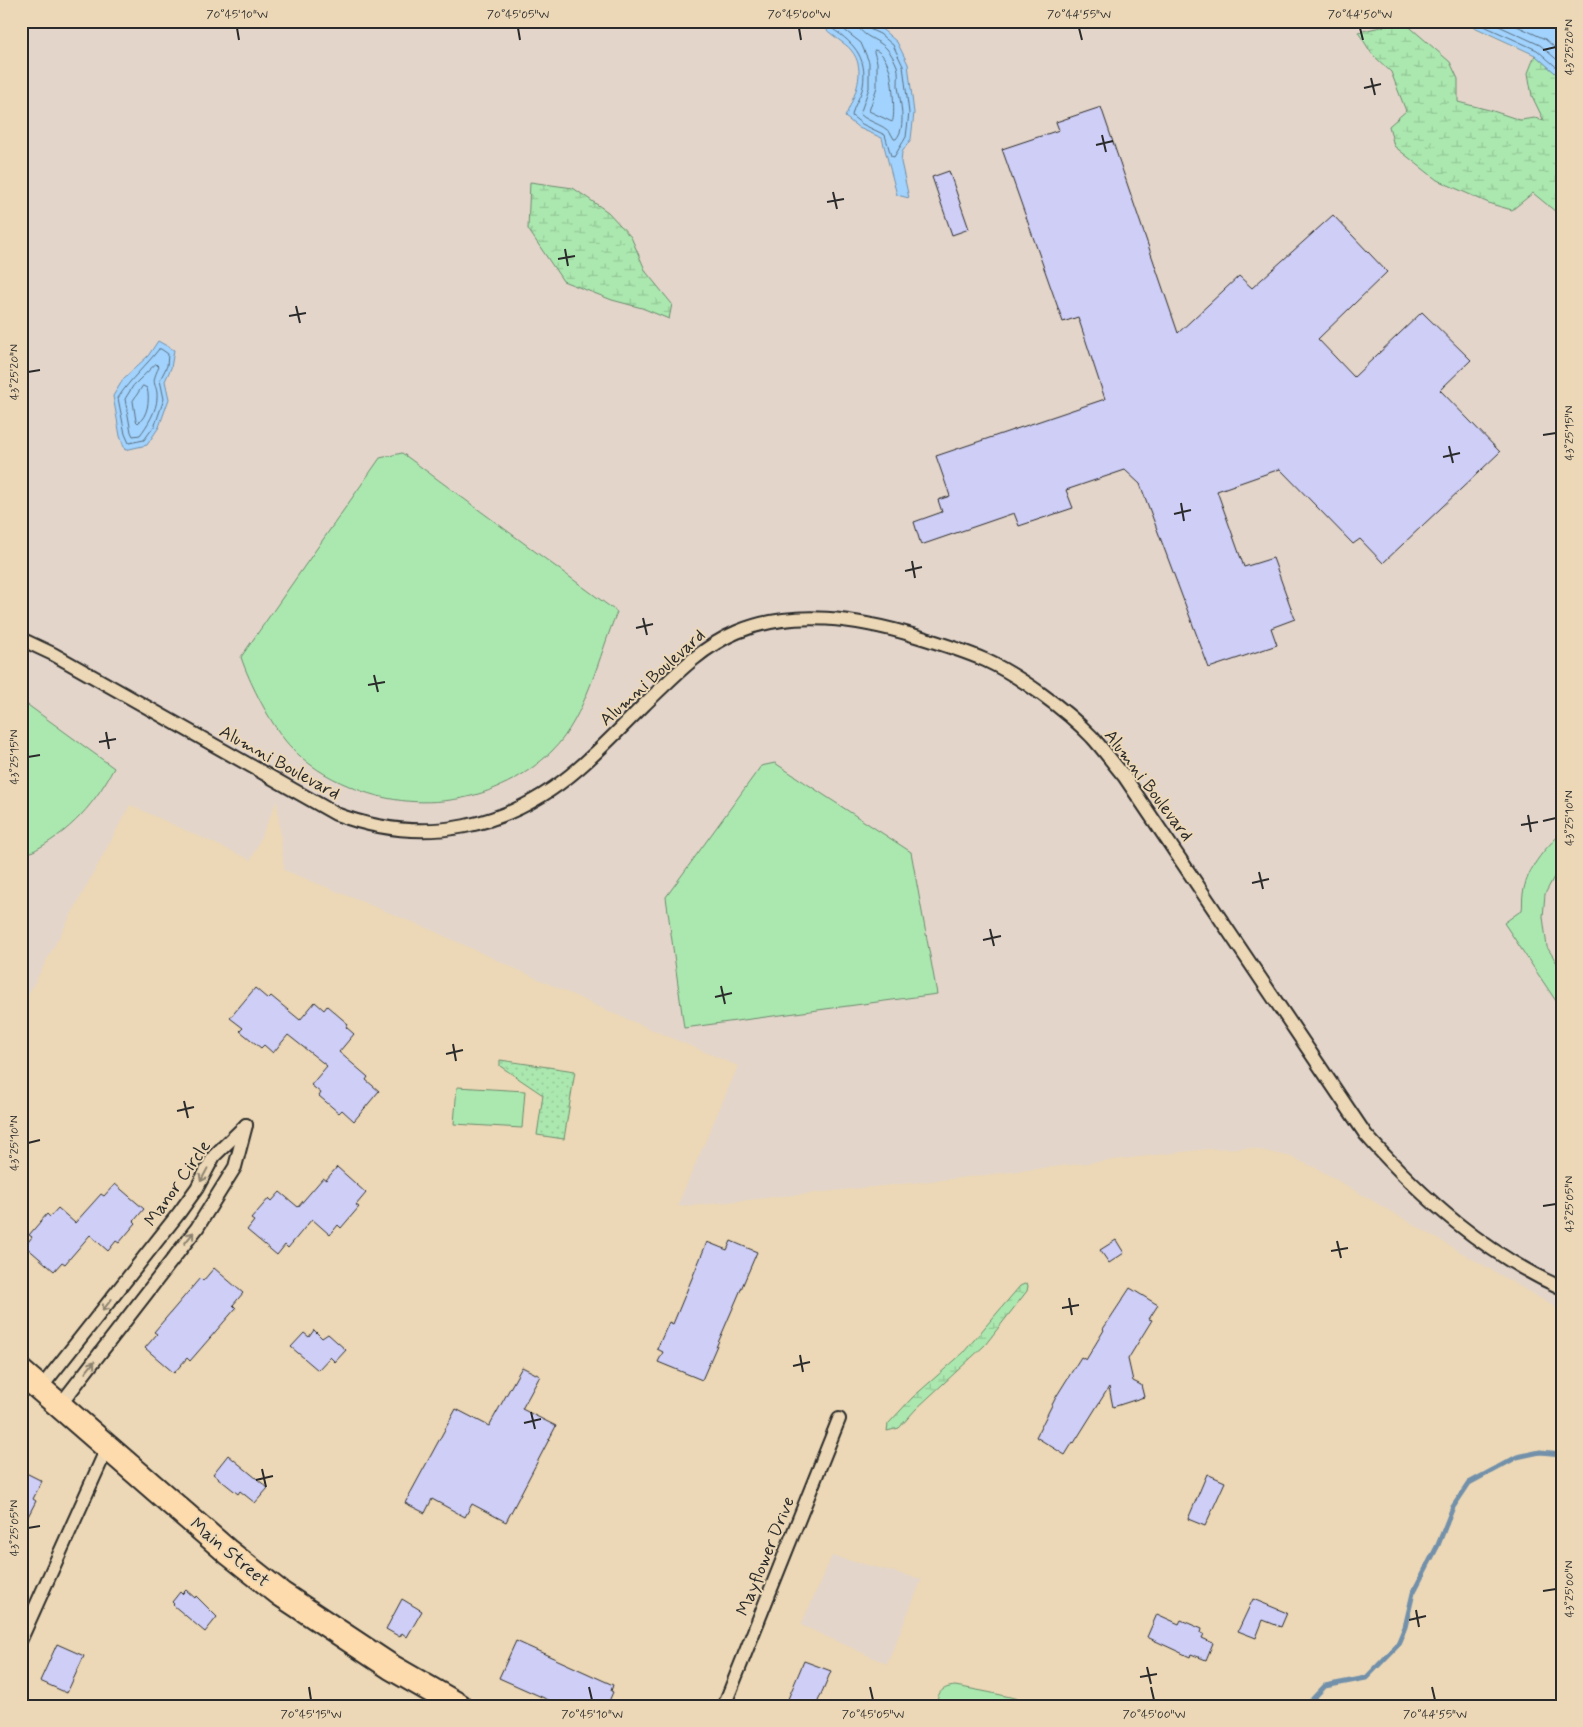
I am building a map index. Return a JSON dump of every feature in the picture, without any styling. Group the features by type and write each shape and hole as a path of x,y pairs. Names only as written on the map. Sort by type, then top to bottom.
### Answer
{"highway":[{"name":"Main Street","path":"21,1372 228,1552 281,1594 391,1667 459,1706"}],"street":[{"name":"Alumni Boulevard","path":"21,639 53,654 336,814 357,822 387,828 416,830 462,827 487,821 511,813 538,798 578,769 668,682 706,650 721,640 749,627 782,619 826,619 890,628 952,646 1012,675 1051,702 1092,738 1124,776 1366,1135 1425,1196 1486,1247 1562,1288"},
{"name":"Manor Circle","path":"40,1389 179,1213 197,1188 214,1156 246,1124 235,1167 197,1228 60,1405"},
{"name":"Mayflower Drive","path":"724,1706 839,1419"},
{"path":"21,1639 108,1446"}],"shaded area":[{"path":"21,21 1457,21 1531,54 1562,76 1562,1311 1316,1168 1288,1156 1249,1148 1208,1149 950,1179 677,1206 738,1066 610,1012 429,929 284,870 277,801 251,860 130,805 21,1008"},
{"path":"832,1556 922,1579 887,1664 801,1625"}],"green space":[{"path":"1404,22 1450,62 1458,79 1458,102 1520,120 1535,118 1544,121 1532,96 1528,73 1535,55 1562,79 1562,217 1533,193 1512,210 1491,204 1437,180 1394,146 1389,126 1406,111 1391,72 1372,54 1358,32"},
{"path":"530,182 573,188 608,212 631,237 646,272 672,304 669,319 563,281 528,229"},
{"path":"402,453 617,612 583,703 564,737 552,751 531,769 507,783 482,793 456,799 429,802 375,795 349,786 317,769 296,753 276,728 255,691 241,657 380,458"},
{"path":"21,700 114,768 96,797 75,821 51,841 21,857"},
{"path":"775,763 911,852 937,994 684,1028 666,897 761,766"},
{"path":"1562,833 1562,864 1545,894 1543,917 1547,947 1562,971 1562,1010 1504,923 1522,910 1525,885 1532,869 1537,860"},
{"path":"500,1060 575,1071 564,1139 537,1135 543,1095 500,1066"},
{"path":"457,1087 525,1091 522,1128 454,1124"},
{"path":"1027,1283 1027,1291 985,1345 916,1409 899,1428 887,1431 888,1424 912,1398 963,1353 1020,1286"},
{"path":"955,1686 999,1694 1043,1706 935,1706 941,1691"}],"water":[{"path":"821,21 863,21 883,30 897,42 908,64 914,113 911,139 902,152 901,162 909,198 897,195 882,138 859,128 845,117 858,84 859,75 856,58 847,46 826,30"},
{"path":"1461,21 1562,21 1562,79 1535,55"},
{"path":"158,341 174,350 171,368 165,381 169,399 159,427 147,445 125,450 120,436 113,396 124,378 148,356"}],"building":[{"path":"1101,107 1178,333 1239,276 1252,288 1333,215 1387,272 1318,339 1354,377 1422,312 1471,360 1440,390 1500,452 1383,563 1360,539 1353,544 1280,469 1217,491 1244,567 1273,558 1295,619 1271,628 1277,645 1209,668 1140,484 1125,470 1066,490 1073,508 1019,526 1014,513 921,545 914,522 942,512 938,500 950,496 936,456 1105,399 1078,317 1063,322 1002,149 1059,130 1056,122"},
{"path":"949,171 969,229 952,235 932,177"},
{"path":"255,988 268,999 271,996 300,1020 315,1002 324,1010 327,1006 348,1024 346,1027 354,1034 339,1052 368,1077 366,1080 379,1091 354,1121 342,1110 339,1113 319,1096 321,1093 311,1085 327,1066 288,1035 273,1053 264,1045 261,1048 240,1031 243,1028 230,1018"},
{"path":"337,1167 366,1193 356,1205 359,1207 341,1228 338,1225 330,1235 312,1219 288,1248 285,1245 277,1255 247,1230 254,1221 251,1219 269,1198 272,1201 280,1192 298,1207 323,1178 326,1180"},
{"path":"115,1184 144,1209 134,1221 136,1223 119,1243 116,1241 108,1251 90,1235 65,1264 62,1262 54,1271 25,1246 32,1237 29,1235 47,1214 50,1217 58,1208 75,1223 101,1194 104,1196"},
{"path":"1116,1240 1124,1253 1109,1263 1100,1250"},
{"path":"731,1241 757,1252 702,1380 658,1362 663,1352 657,1349 669,1322 673,1324 707,1242 727,1250"},
{"path":"214,1268 243,1293 233,1305 236,1308 190,1361 187,1358 174,1373 145,1348 157,1334 154,1332 200,1278 203,1281"},
{"path":"1130,1288 1158,1305 1149,1319 1152,1320 1128,1359 1133,1381 1141,1385 1144,1397 1113,1407 1109,1387 1065,1455 1036,1437 1056,1397 1081,1357 1086,1360 1103,1329"},
{"path":"314,1330 322,1338 328,1334 346,1350 335,1362 330,1357 318,1370 291,1347 304,1333 309,1337"},
{"path":"522,1367 540,1376 522,1409 556,1426 506,1522 472,1504 465,1517 432,1499 425,1513 405,1503 456,1409 489,1426"},
{"path":"228,1455 268,1488 255,1503 240,1491 238,1494 213,1474"},
{"path":"26,1473 42,1481 33,1499 36,1501 21,1530 21,1483"},
{"path":"1207,1474 1225,1482 1205,1526 1188,1519"},
{"path":"186,1590 195,1598 196,1596 217,1617 205,1632 173,1605 172,1602 180,1592 182,1594"},
{"path":"402,1599 422,1611 407,1637 402,1633 400,1637 386,1629"},
{"path":"1253,1599 1287,1613 1281,1627 1263,1620 1256,1638 1238,1631"},
{"path":"1157,1614 1179,1624 1181,1620 1202,1629 1201,1633 1204,1634 1202,1638 1213,1643 1206,1660 1191,1654 1190,1657 1147,1637"},
{"path":"516,1641 613,1685 611,1691 613,1692 607,1706 562,1706 499,1678"},
{"path":"57,1644 84,1656 67,1693 40,1681"},
{"path":"804,1661 831,1671 816,1706 785,1706"}],"waterway":[{"path":"1306,1706 1325,1686 1366,1678 1397,1646 1405,1627 1413,1593 1438,1545 1453,1507 1469,1483 1517,1457 1540,1452 1562,1454"}]}
